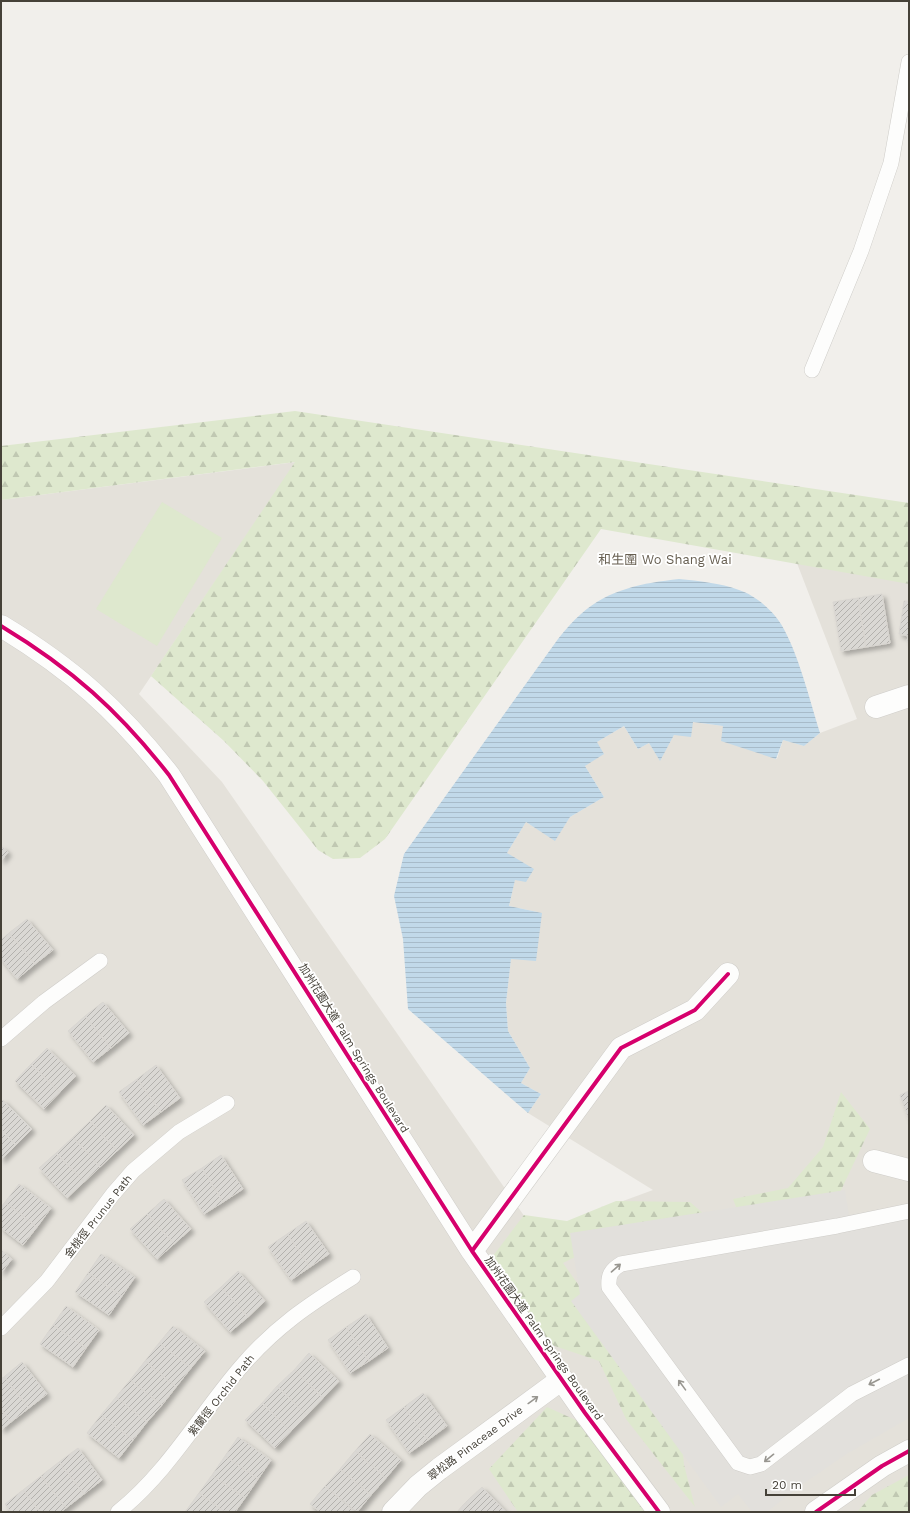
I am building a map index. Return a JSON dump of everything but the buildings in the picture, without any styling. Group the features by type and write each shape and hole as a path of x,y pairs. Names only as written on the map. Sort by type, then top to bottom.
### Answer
{"street":[{"name":"加州花園大道 Palm Springs Boulevard","path":"1,626 35,647 73,674 108,705 140,738 169,775 472,1251 562,1379 659,1512"},
{"path":"876,707 909,696"},
{"path":"472,1251 621,1048 695,1010 728,974"},
{"path":"874,1161 909,1170"},
{"name":"翠松路 Pinaceae Drive","path":"393,1512 418,1486 439,1469 562,1379"},
{"path":"816,1512 882,1466 909,1451"}],"lane":[{"path":"812,370 861,251 891,164 909,62"},
{"path":"1,1039 44,1002 100,961"},
{"name":"金桃徑 Prunus Path","path":"1,1328 47,1281 113,1194 133,1171 179,1132 227,1103"},
{"path":"909,1211 837,1226 621,1264 612,1269 608,1278 609,1287 738,1463 750,1467 761,1464 852,1394 909,1365"},
{"name":"紫蘭徑 Orchid Path","path":"118,1512 148,1484 173,1456 240,1368 260,1346 305,1306 354,1277"}],"shaded area":[{"path":"296,462 139,694 222,782 536,1233 653,1190 528,1113 541,1094 521,1083 530,1068 508,1031 506,1003 511,958 542,913 509,906 515,879 507,853 526,822 555,840 570,817 604,797 585,766 597,742 624,726 638,749 649,743 660,760 674,735 692,722 723,726 777,759 783,740 804,746 820,733 857,719 780,519 909,543 909,1512 1,1512 1,500"},
{"path":"845,1190 849,1215 909,1205 909,1418 845,1455 800,1486 767,1512 752,1512 738,1494 721,1507 571,1301 580,1294 570,1233"}],"green space":[{"path":"295,411 909,503 909,584 601,529 385,839 360,858 333,859 318,850 263,781 224,741 151,676 295,462 1,500 1,446"},
{"path":"162,502 222,538 157,646 96,609"},
{"path":"841,1092 870,1129 835,1203 743,1225 733,1199 788,1188 823,1147"},
{"path":"616,1201 690,1202 712,1221 603,1243 563,1263 594,1307 679,1412 684,1465 695,1507 626,1419 599,1361 540,1341 483,1269 524,1215 567,1221"},
{"path":"547,1407 589,1426 652,1512 518,1512 489,1469"},
{"path":"909,1475 909,1512 857,1512 872,1495"}],"water":[{"path":"679,579 717,584 745,592 757,599 773,613 781,624 793,648 820,733 804,746 783,740 776,759 721,741 723,726 693,722 691,737 674,735 660,761 649,743 638,749 624,726 597,742 604,754 585,766 604,797 570,817 555,841 526,822 507,853 534,869 526,882 515,880 509,906 542,913 536,961 511,959 506,1003 508,1031 530,1068 521,1083 541,1094 528,1113 408,1009 403,939 394,896 404,854 558,639 581,614 592,605 615,593 640,585"}],"cycle path":[{"path":"1,626 50,658 92,692 131,730 169,775 472,1251 585,1413 659,1512"},
{"path":"472,1251 621,1048 695,1010 728,974"},
{"path":"816,1512 882,1466 909,1451"}],"district":[{"name":"和生圍 Wo Shang Wai","path":"665,559"}]}
